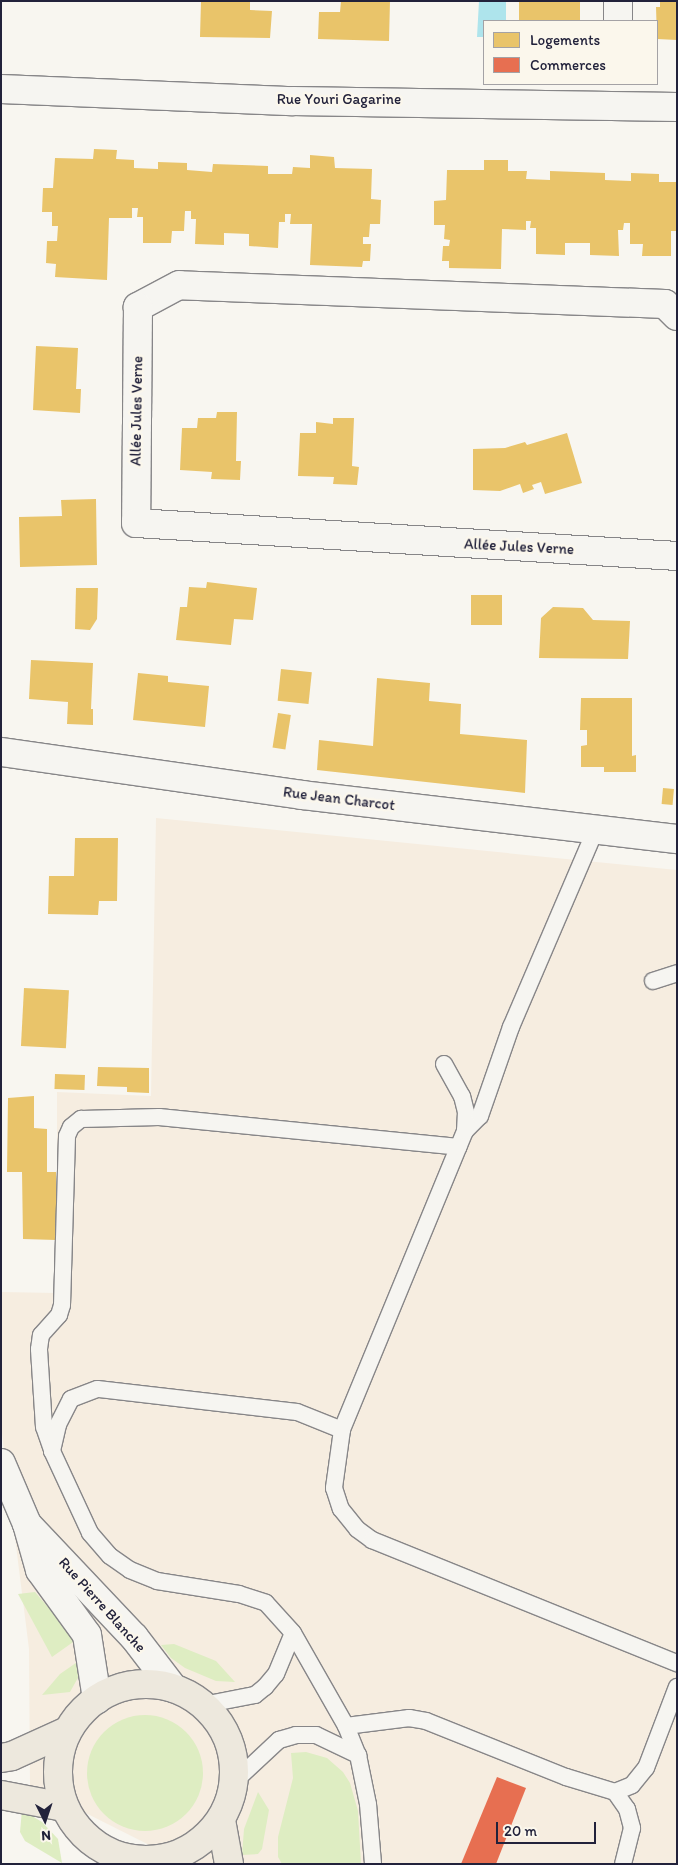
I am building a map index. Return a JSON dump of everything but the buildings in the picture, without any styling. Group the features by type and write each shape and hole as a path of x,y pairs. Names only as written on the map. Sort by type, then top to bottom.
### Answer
{"main road":[{"path":"1,1758 12,1756 67,1731 97,1699 134,1685 173,1688 203,1705 228,1739 233,1760 234,1782 230,1801 221,1820 206,1837 169,1861 131,1860 98,1847 72,1823 64,1807 57,1777 57,1761 67,1731"},
{"path":"1,1795 64,1807"},
{"path":"221,1820 229,1864"}],"street":[{"path":"618,1 618,20"},
{"name":"Rue Youri Gagarine","path":"1,89 294,101 616,95 677,107"},
{"name":"Allée Jules Verne","path":"677,316 665,304 179,285 138,307 136,523 677,556"},
{"name":"Rue Jean Charcot","path":"1,752 302,795 595,831 677,839"},
{"name":"Rue Pierre Blanche","path":"1,1463 27,1524 40,1570 87,1635 97,1699"},
{"name":"Rue Pierre Blanche","path":"27,1524 134,1637 173,1688"}],"lane":[{"path":"465,1132 480,1116 511,1028 595,831"},
{"path":"653,981 677,973"},
{"path":"444,1064 462,1096 466,1112 465,1132 342,1430 334,1488 341,1509 357,1530 372,1540 677,1663"},
{"path":"373,1864 368,1804 358,1755 346,1726 293,1632 266,1603 239,1594 157,1581 130,1570 110,1556 90,1532 52,1450 44,1427 39,1349 41,1336 59,1315 62,1305 67,1136 71,1127 86,1117 159,1117 459,1147"},
{"path":"52,1450 58,1424 71,1399 97,1389 297,1412 342,1430"},
{"path":"203,1705 255,1695 265,1687 276,1674 293,1632"},
{"path":"346,1726 409,1718 426,1721 566,1777 616,1792 632,1785 646,1768 677,1687"},
{"path":"234,1782 279,1740 296,1735 316,1735 358,1755"},
{"path":"616,1792 626,1809 632,1828 623,1864"}],"shaded area":[{"path":"156,818 677,870 677,1864 187,1864 30,1785 29,1649 1,1426 1,1292 57,1293 57,1092 151,1096"}],"green space":[{"path":"35,1592 76,1640 52,1657 18,1594"},
{"path":"174,1644 216,1661 235,1682 216,1681 185,1668 171,1658 161,1645"},
{"path":"83,1658 79,1676 70,1692 42,1695 60,1674"},
{"path":"145,1715 167,1719 186,1732 199,1751 203,1773 199,1795 186,1814 167,1827 145,1831 123,1827 104,1814 91,1795 87,1773 91,1751 104,1732 123,1719"},
{"path":"306,1752 327,1758 343,1772 350,1783 358,1811 361,1864 282,1864 278,1857 278,1837 293,1778 291,1753"},
{"path":"258,1792 269,1810 262,1849 258,1854 242,1855 244,1829"},
{"path":"22,1810 42,1822 58,1839 62,1863 25,1841 20,1832"}],"water":[{"path":"479,1 506,1 506,20 483,20 483,37 477,37"}]}
